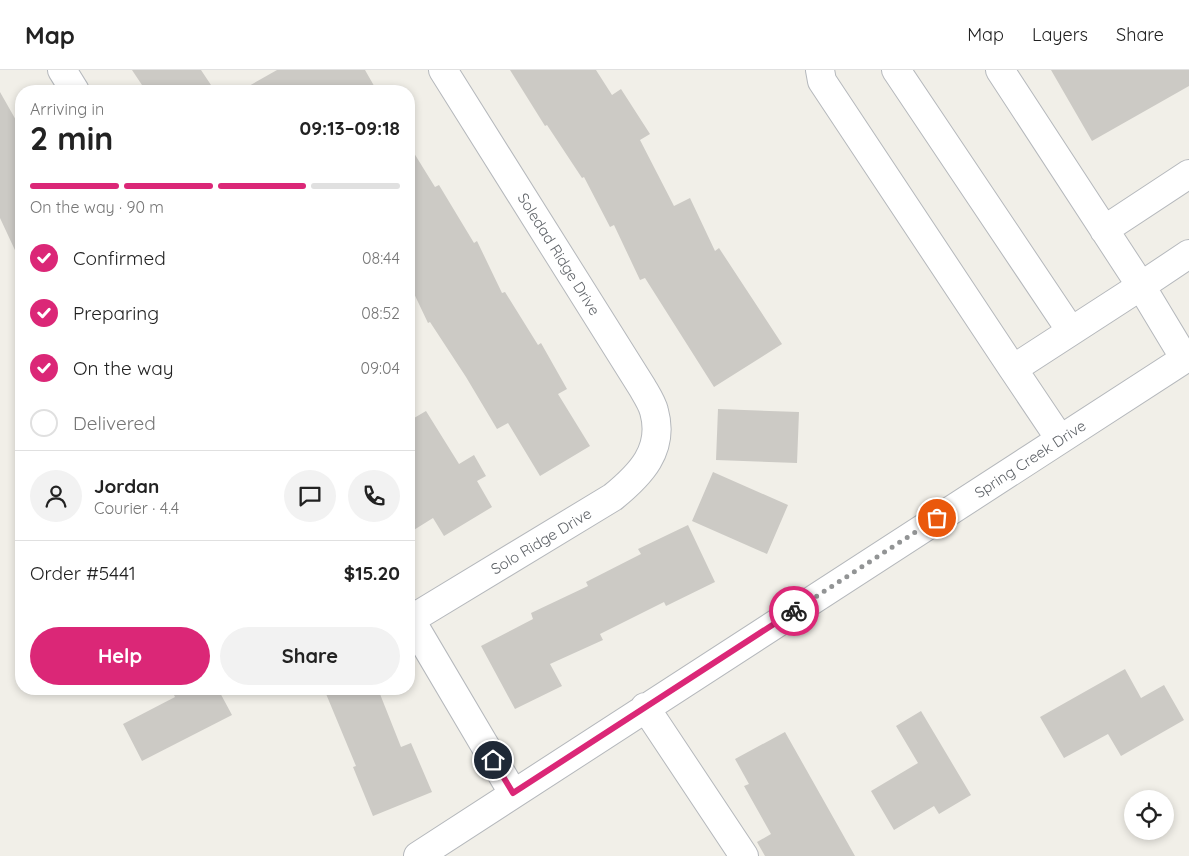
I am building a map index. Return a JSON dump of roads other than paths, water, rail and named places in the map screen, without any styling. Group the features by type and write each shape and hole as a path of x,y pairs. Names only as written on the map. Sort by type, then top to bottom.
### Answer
{"street":[{"path":"62,70 71,85"},
{"name":"Soledad Ridge Drive","path":"443,70 642,386 654,411 656,427 655,444"},
{"path":"820,70 822,81 1060,439"},
{"path":"896,70 1071,331"},
{"path":"1000,70 1187,357"},
{"path":"1104,230 1189,174"},
{"path":"1013,369 1189,254"},
{"name":"Spring Creek Drive","path":"418,856 1187,357"},
{"name":"Solo Ridge Drive","path":"415,616 613,497 632,481 646,464 655,444"},
{"path":"415,627 513,793"},
{"path":"645,707 744,856"}]}
